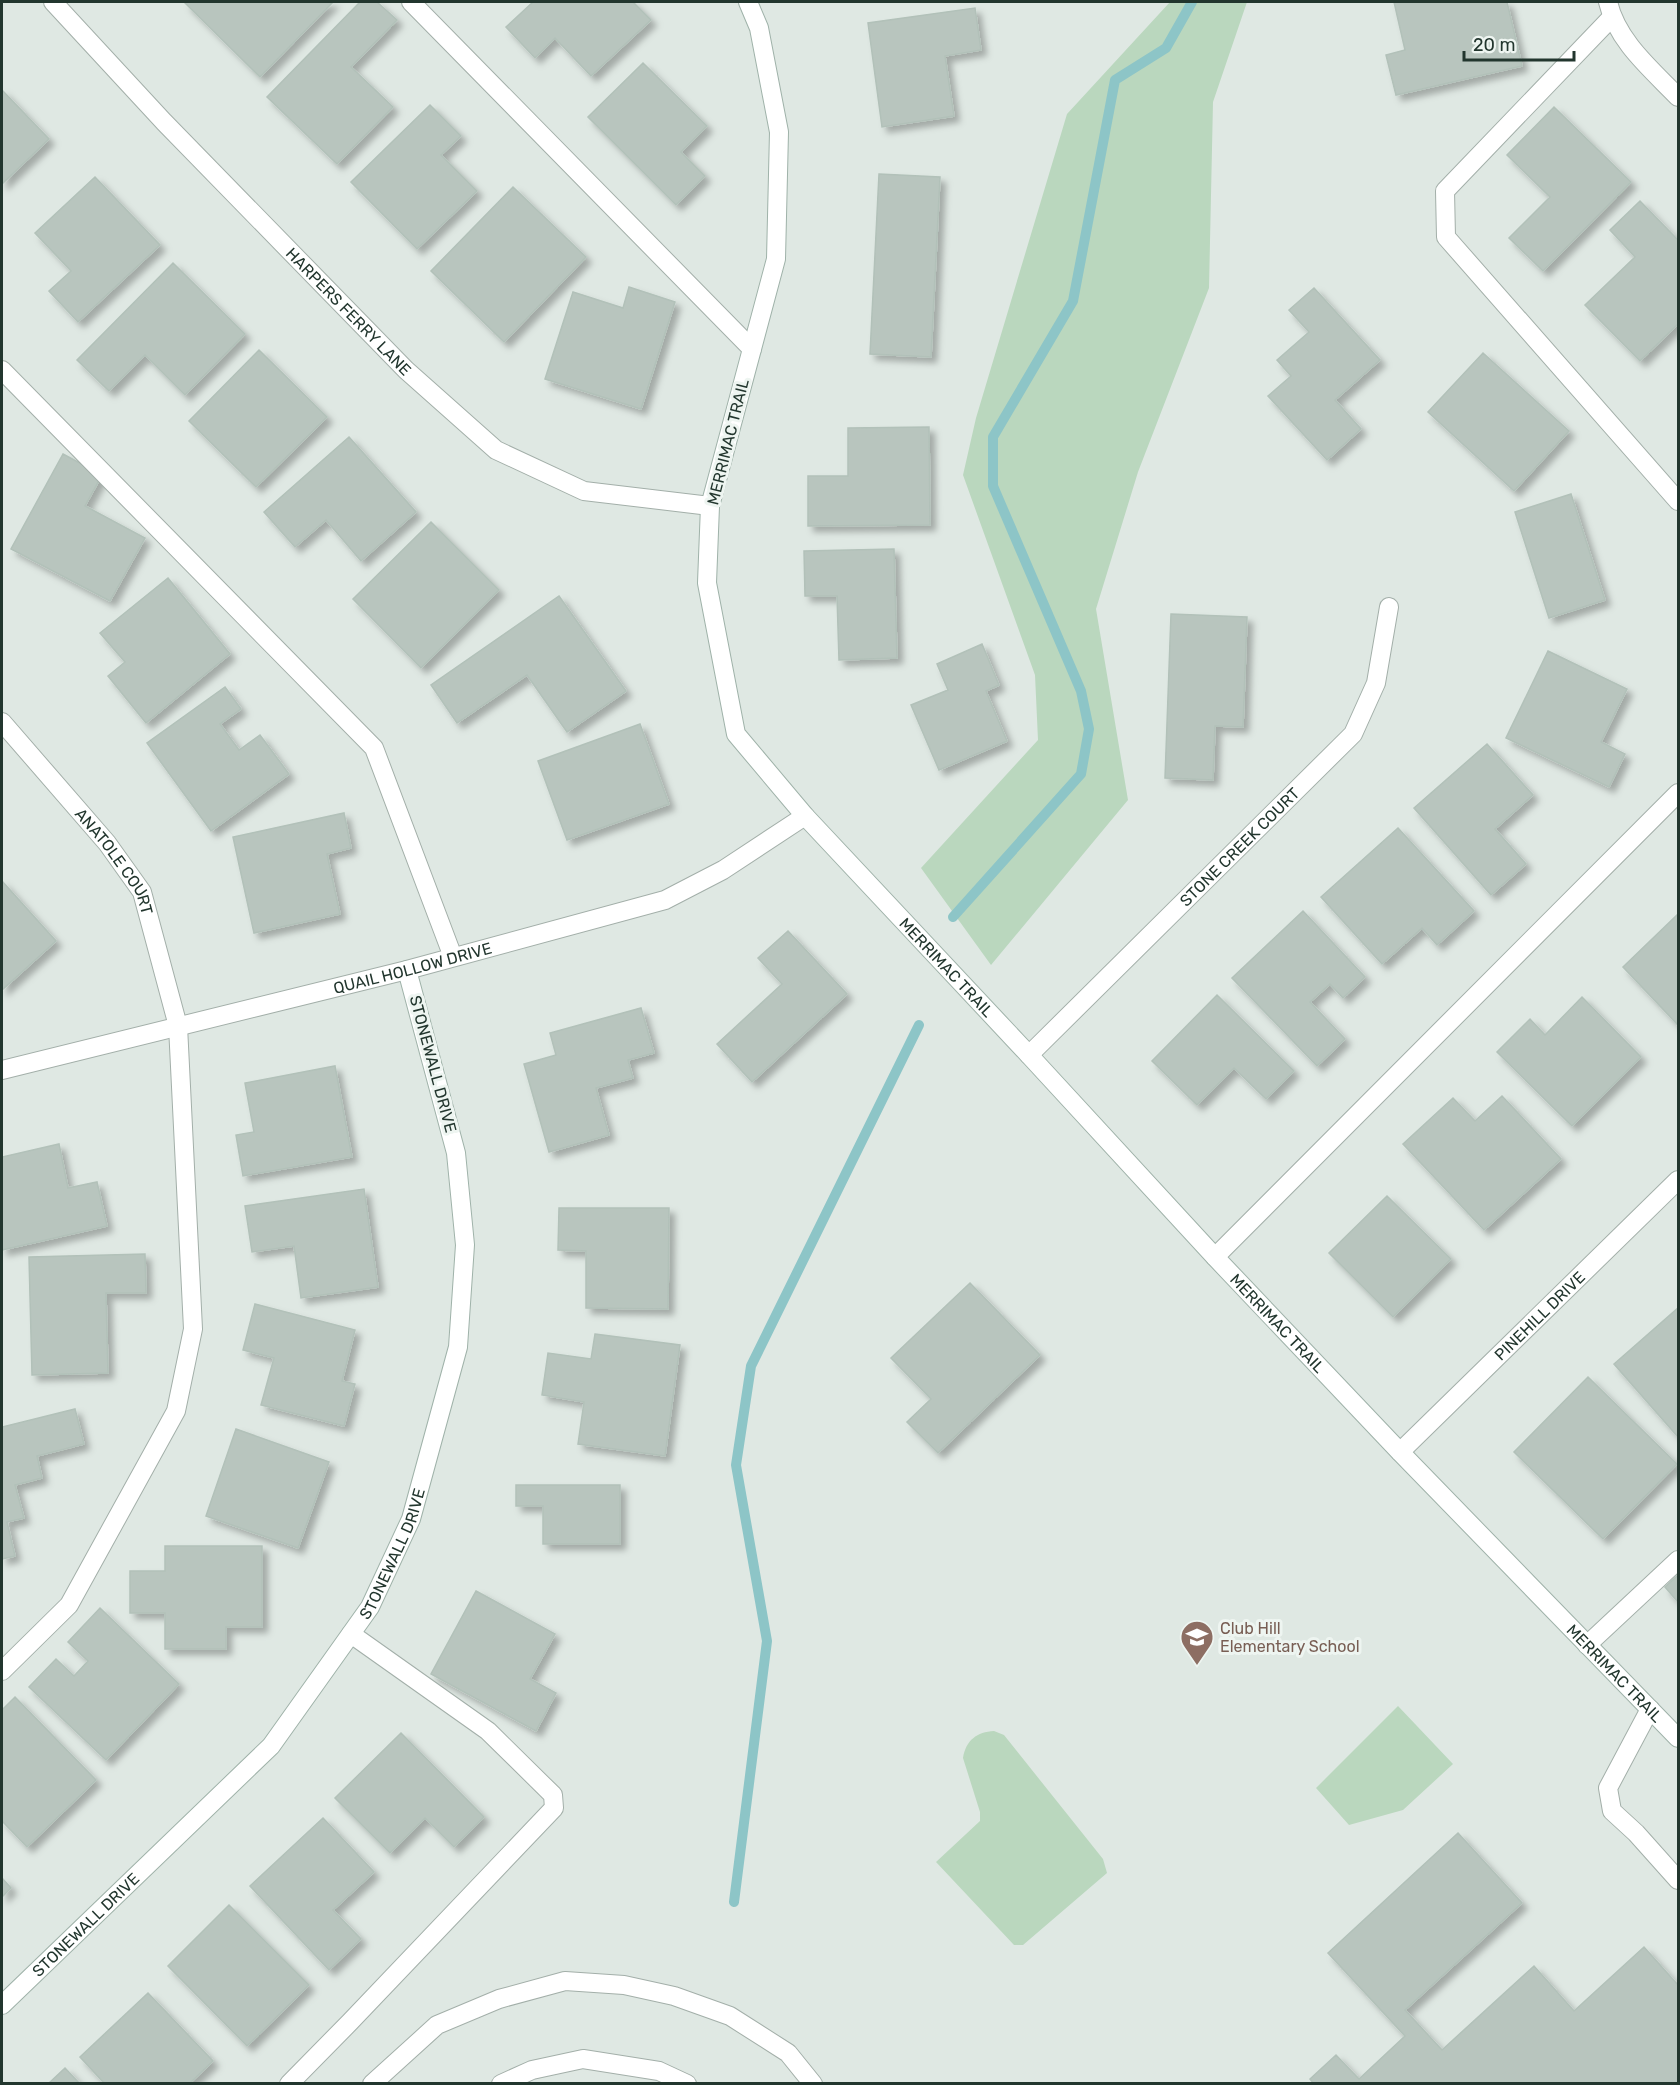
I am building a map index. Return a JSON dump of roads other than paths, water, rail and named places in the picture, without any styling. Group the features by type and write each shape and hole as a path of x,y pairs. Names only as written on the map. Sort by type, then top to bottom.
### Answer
{"street":[{"name":"HARPERS FERRY LANE","path":"53,2 164,122 406,370 496,450 584,490 710,506"},
{"path":"411,2 752,349"},
{"name":"MERRIMAC TRAIL","path":"748,2 759,28 779,132 776,259 710,506 707,583 736,734 805,816 1215,1257 1400,1452 1678,1738"},
{"path":"1678,97 1631,48 1610,10 1444,191 1446,237 1678,501"},
{"path":"2,370 374,748 453,957"},
{"name":"STONE CREEK COURT","path":"1029,1055 1353,734 1376,683 1389,607"},
{"name":"ANATOLE COURT","path":"2,722 107,843 142,892 178,1026 193,1329 176,1411 69,1605 2,1671"},
{"path":"1215,1257 1678,793"},
{"name":"QUAIL HOLLOW DRIVE","path":"2,1070 407,970 665,900 723,870 805,816"},
{"name":"STONEWALL DRIVE","path":"2,2005 271,1746 370,1607 411,1519 458,1347 465,1245 456,1153 407,970"},
{"name":"PINEHILL DRIVE","path":"1400,1452 1678,1180"},
{"path":"1587,1644 1678,1560"},
{"path":"289,2084 554,1808 553,1795 488,1731 351,1634"},
{"path":"1650,1709 1608,1788 1612,1811 1636,1833 1678,1880"},
{"path":"372,2084 437,2025 499,1999 565,1981 624,1985 674,1996 730,2016 788,2053 813,2084"},
{"path":"501,2084 532,2070 583,2059 659,2071 687,2084"}],"waterway":[{"path":"953,917 1081,774 1089,729 1081,691 993,486 993,437 1073,301 1115,80 1166,48 1192,2"},
{"path":"734,1902 767,1641 736,1465 751,1366 919,1025"}],"place":[{"name":"Club Hill Elementary School","path":"1197,1666"}]}
